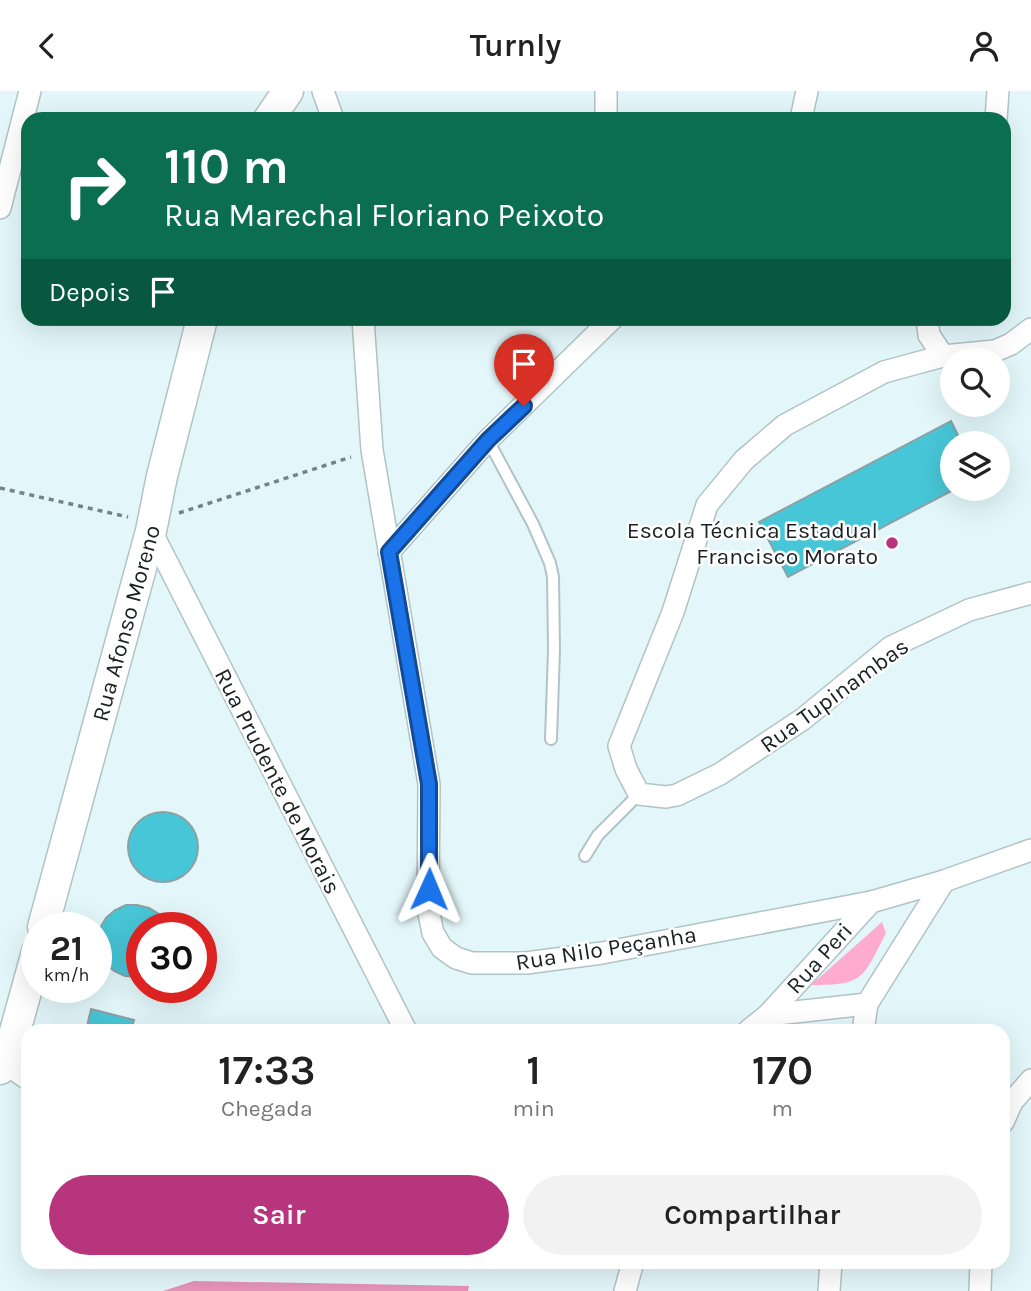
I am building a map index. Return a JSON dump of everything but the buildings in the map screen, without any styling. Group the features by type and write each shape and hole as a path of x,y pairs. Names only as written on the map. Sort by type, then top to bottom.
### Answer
{"main road":[{"path":"274,112 288,91"},
{"name":"Rua Afonso Moreno","path":"47,912 151,526 200,326"},
{"path":"21,1024 26,1003"},
{"path":"11,1071 21,1025"}],"street":[{"path":"25,112 30,91"},
{"path":"323,91 330,112"},
{"path":"606,91 606,112"},
{"path":"802,112 807,91"},
{"path":"996,112 998,91"},
{"path":"0,208 21,126"},
{"name":"Rua Nilo Peçanha","path":"363,326 372,450 429,784 428,909 433,933 442,948 456,958 472,963 526,963 602,953 871,902 944,881"},
{"path":"389,552 488,440 605,326"},
{"path":"928,326 929,335 940,352"},
{"path":"1005,347 1030,331"},
{"path":"639,794 626,769 619,746 673,612 707,505 744,460 785,425 884,372 940,357"},
{"name":"Rua Prudente de Morais","path":"151,526 402,1024"},
{"name":"Rua Tupinambas","path":"639,794 666,797 677,795 720,774 803,719 891,647 969,610 1031,593"},
{"path":"864,1024 867,1005 944,881 1031,850"},
{"name":"Rua Peri","path":"756,1024 871,902"},
{"name":"Rua Peri","path":"768,1014 867,1005"},
{"path":"1010,1106 1031,1080"},
{"path":"625,1291 631,1269"},
{"path":"829,1291 831,1269"},
{"path":"980,1291 981,1269"}],"lane":[{"path":"488,440 533,524 553,576 551,739"},
{"path":"585,856 598,835 639,794"}],"path":[{"path":"0,488 151,526 372,450"}],"shaded area":[{"path":"882,922 886,933 872,961 860,976 842,983 811,985"},
{"path":"194,1281 469,1286 468,1291 163,1291"}],"place":[{"name":"Escola Técnica Estadual Francisco Morato","path":"892,543"}],"route":[{"path":"429,889 429,784 389,552 488,440 524,406"}]}
